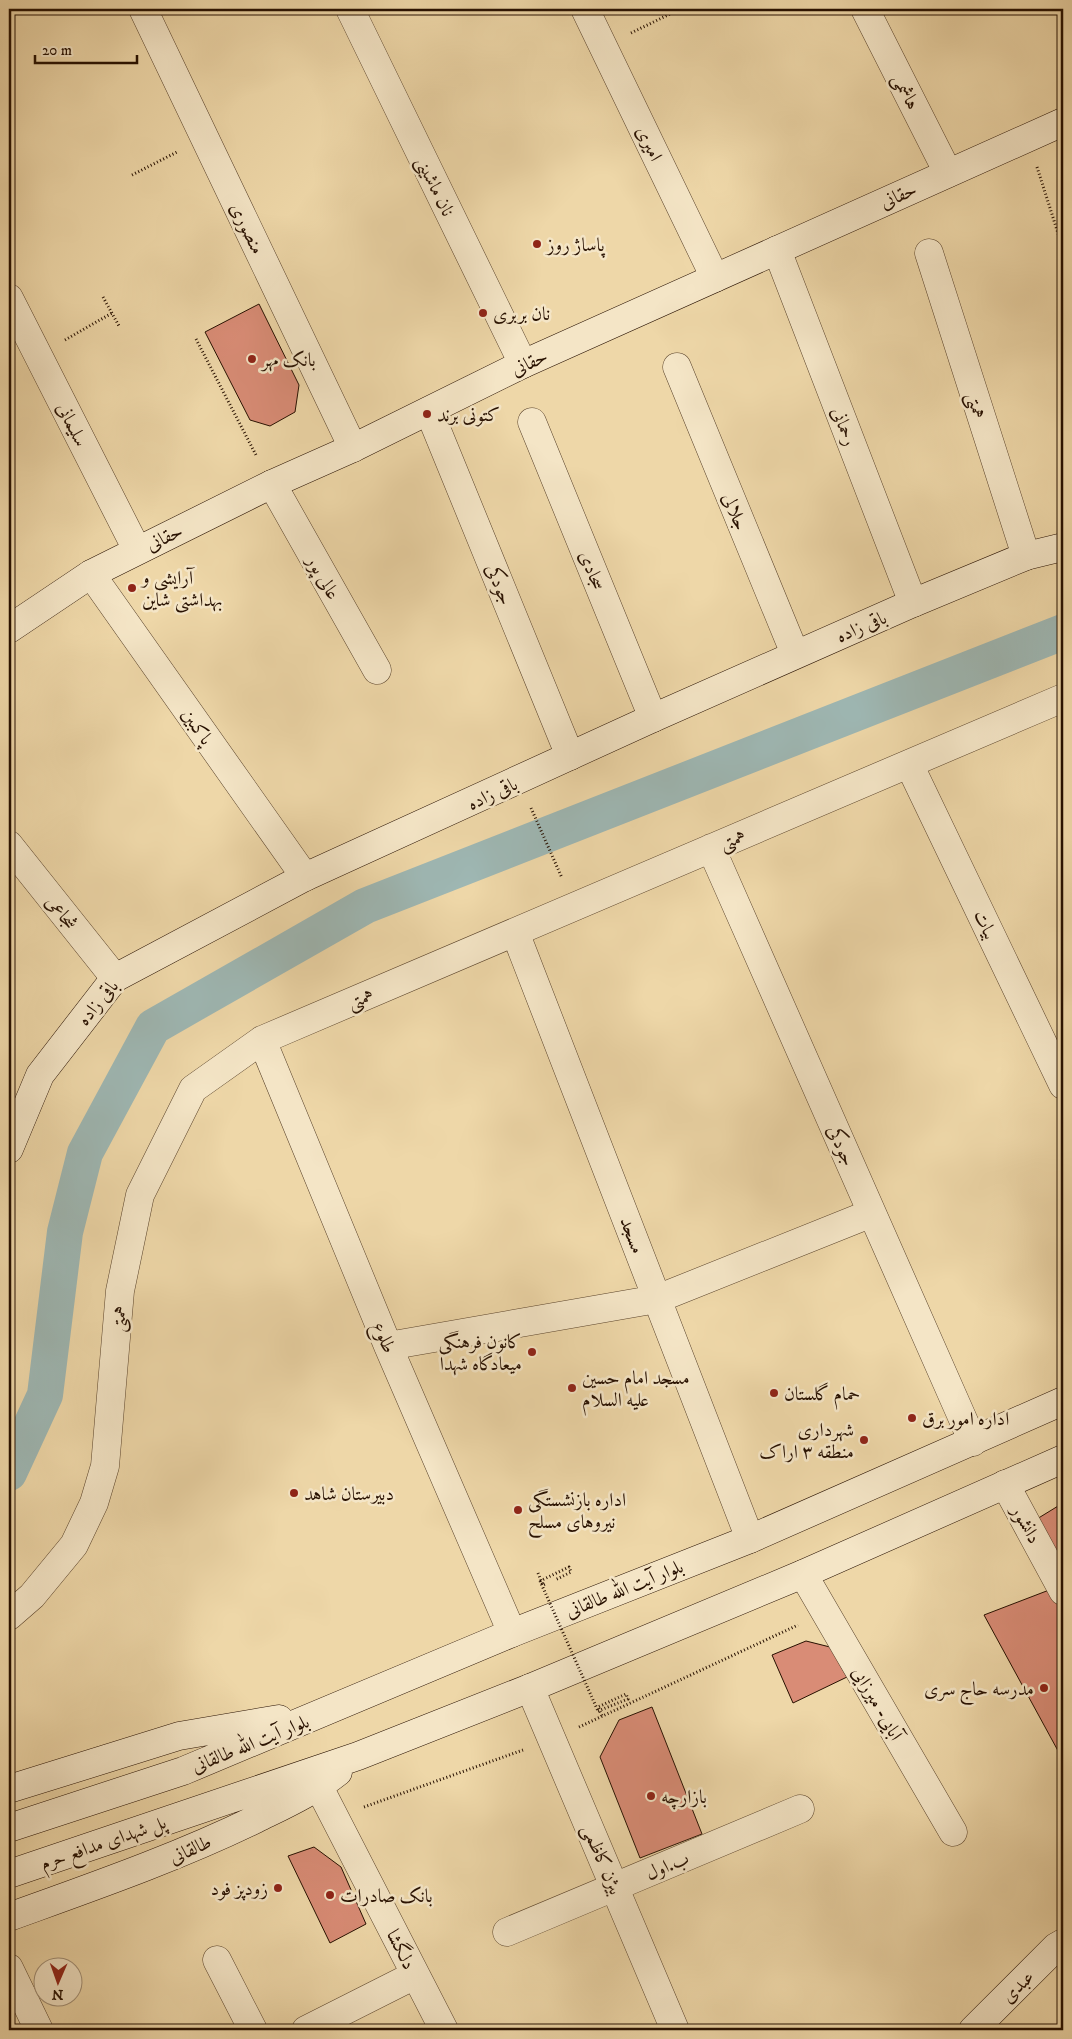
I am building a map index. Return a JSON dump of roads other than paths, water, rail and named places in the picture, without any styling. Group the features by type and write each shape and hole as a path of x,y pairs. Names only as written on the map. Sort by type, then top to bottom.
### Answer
{"street":[{"name":"منصوری","path":"143,9 353,448"},
{"name":"نان ماشینی","path":"350,9 523,364"},
{"name":"امیری","path":"585,9 715,278"},
{"name":"هاشمی","path":"865,9 948,173"},
{"name":"حقانی","path":"9,629 91,574 272,484 353,448 523,364 1063,122"},
{"name":"رحمانی","path":"777,250 913,603"},
{"name":"همتی","path":"929,253 1026,556"},
{"name":"سلیمانی","path":"9,298 137,550"},
{"name":"جلالی","path":"677,367 795,654"},
{"name":"جودکی","path":"429,411 570,756"},
{"name":"سجادی","path":"532,422 653,718"},
{"name":"عالی پور","path":"272,484 377,670"},
{"name":"باقی زاده","path":"9,1149 40,1075 115,978 306,877 653,718 913,603 1026,556 1063,547"},
{"name":"پاکبین","path":"91,574 306,877"},
{"name":"همتی","path":"9,1616 32,1596 74,1544 94,1503 105,1466 120,1291 140,1195 194,1089 262,1040 1063,698"},
{"name":"بیات","path":"909,764 1063,1085"},
{"name":"شجاعی","path":"9,845 115,978"},
{"name":"جودکی","path":"711,848 973,1442"},
{"name":"مسجد","path":"515,932 750,1539"},
{"name":"طلوع","path":"262,1040 388,1346 512,1633"},
{"path":"388,1346 657,1299 872,1213"},
{"name":"بلوار آیت الله طالقانی","path":"9,1828 183,1771 512,1633 750,1539 1063,1401"},
{"path":"358,1756 530,1688 804,1574 1063,1459"},
{"name":"دانشور","path":"1005,1484 1063,1591"},
{"name":"آبایی- میرزایی","path":"804,1574 953,1832"},
{"name":"بیژن کاظمی","path":"530,1688 675,2030"},
{"path":"9,1789 179,1736 330,1710"},
{"name":"طالقانی","path":"9,1917 158,1864 228,1833 320,1787 358,1756"},
{"name":"پل شهدای مدافع حرم","path":"9,1874 358,1756"},
{"name":"دلگشا","path":"320,1787 444,2030"},
{"name":"ب.اول","path":"507,1932 800,1809"},
{"name":"عبدی","path":"973,2030 1056,1947 1063,1943"},
{"path":"217,1960 253,2030"},
{"path":"9,1968 39,2030"},
{"path":"306,2030 415,1974"}],"waterway":[{"path":"9,1473 45,1395 65,1232 85,1153 153,1027 365,906 1063,632"}],"place":[{"name":"پاساژ روز","path":"537,244"},
{"name":"نان بربری","path":"483,313"},
{"name":"بانک مهر","path":"252,359"},
{"name":"کتونی برند","path":"427,414"},
{"name":"آرایشی و بهداشتی شاین","path":"132,588"},
{"name":"کانون فرهنگی میعادگاه شهدا","path":"532,1352"},
{"name":"مسجد امام حسین علیه السلام","path":"572,1388"},
{"name":"حمام گلستان","path":"774,1393"},
{"name":"اداره امور برق","path":"912,1418"},
{"name":"شهرداری منطقه ۳ اراک","path":"864,1440"},
{"name":"دبیرستان شاهد","path":"294,1493"},
{"name":"اداره بازنشستگی نیروهای مسلح","path":"518,1510"},
{"name":"مدرسه حاج سری","path":"1044,1688"},
{"name":"بازارچه","path":"651,1796"},
{"name":"زودپز فود","path":"278,1888"},
{"name":"بانک صادرات","path":"330,1895"}]}
